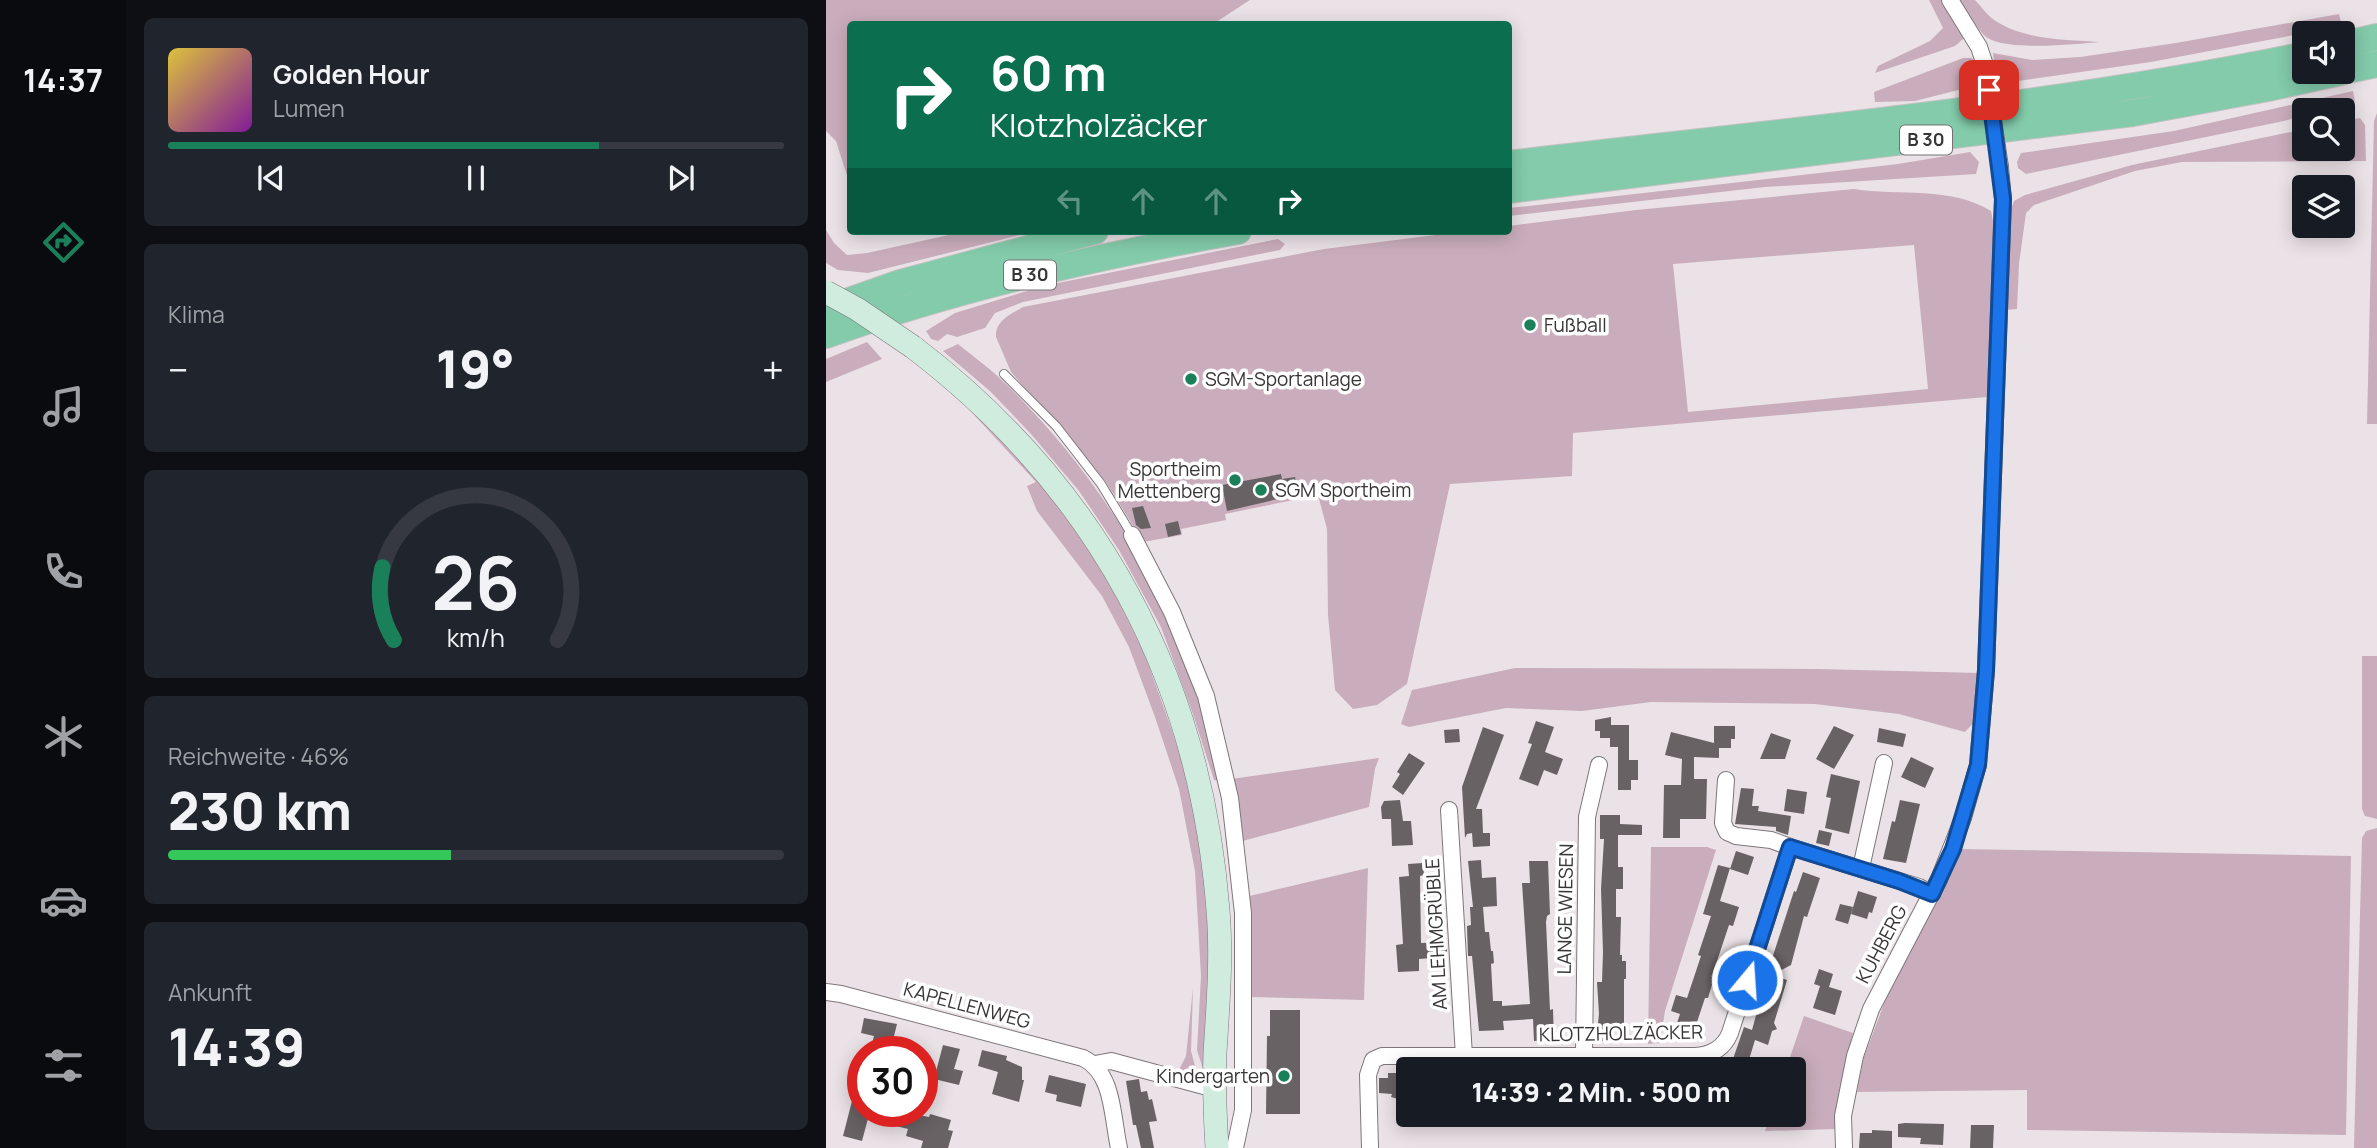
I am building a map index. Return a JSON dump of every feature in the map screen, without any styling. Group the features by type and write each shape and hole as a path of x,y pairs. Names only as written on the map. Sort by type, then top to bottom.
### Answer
{"highway":[{"path":"2355,42 2377,37"},
{"name":"B 30","path":"1512,164 1966,110 2129,87 2292,57"},
{"name":"B 30","path":"2355,68 2377,64"},
{"name":"B 30","path":"1512,190 2133,113 2292,82"},
{"name":"B 30","path":"826,309 900,283 1080,235"},
{"name":"B 30","path":"826,335 1001,282 1122,252 1216,235"}],"main road":[{"path":"826,292 857,309 913,347 987,408 1064,494 1135,604 1182,715 1195,762 1211,848 1218,912 1215,1089 1217,1148"}],"street":[{"name":"KUHBERG","path":"1844,1148 1846,1104 1855,1056 1871,1009 1953,849 1978,765 1986,670 2003,199 1985,65 1979,47 1950,0"},
{"path":"1132,535 1172,612 1206,696 1230,798 1242,913 1243,1111 1235,1148"},
{"path":"1861,868 1884,763"},
{"name":"LANGE WIESEN","path":"1584,1055 1587,817 1599,765"},
{"path":"1726,780 1723,823 1727,832 1736,836 1771,840 1919,887 1932,894"},
{"name":"AM LEHMGRÜBLE","path":"1449,810 1464,1056"},
{"name":"KLOTZHOLZÄCKER","path":"1370,1148 1368,1075 1373,1060 1382,1056 1695,1056 1712,1053 1722,1047 1730,1033 1790,847"},
{"name":"KAPELLENWEG","path":"826,992 935,1017 1083,1058 1095,1064 1111,1061 1215,1089"},
{"path":"1095,1064 1106,1084 1119,1148"}],"lane":[{"path":"1004,374 1056,426 1101,484 1132,535"}],"shaded area":[{"path":"826,0 1250,0 1218,21 847,21 847,176 836,141 826,131"},
{"path":"1929,0 1946,0 1964,27 1963,39 1955,46 1875,73 1878,66 1930,41 1943,28"},
{"path":"1959,0 1975,0 1994,20 2018,32 2046,38 2100,42 2040,46 1994,41 1981,32"},
{"path":"2339,14 2341,21 2300,21"},
{"path":"2292,22 2292,35 2151,62 1997,84 1993,53 2032,60 2080,57"},
{"path":"1963,58 1972,58 1978,85 1915,101 1875,102 1874,92"},
{"path":"2353,91 2354,98 2322,98"},
{"path":"2292,105 2292,119 2284,121 2026,174 2018,168 2017,162 2021,153 2174,131"},
{"path":"2377,113 2377,424 2367,424 2374,121"},
{"path":"2360,118 2365,125 2366,161 2182,162 2135,171 2034,205 2026,213 2019,264 2017,309 2006,310 2009,215 2014,201 2025,195 2132,165 2292,132 2292,161 2355,161 2355,119"},
{"path":"1970,152 1979,162 1976,174 1765,187 1512,216 1512,208 1898,164"},
{"path":"1854,189 1942,195 1975,203 1991,211 1996,254 1987,397 1573,433 1572,476 1450,484 1407,684 1377,705 1353,709 1335,690 1328,615 1327,529 1318,495 1225,514 1226,520 1181,529 1182,535 1143,542 1106,482 1011,372 996,337 1001,322 1023,307 1324,249 1435,235 1512,235 1512,226 1636,210","holes":["1914,245 1928,389 1688,412 1673,264"]},
{"path":"826,230 834,243 847,255 949,235 1020,235 868,273 838,270 826,263"},
{"path":"1278,239 1285,244 1280,250 1023,302 995,313 985,328 957,337 947,334 938,341 931,339 926,331 955,313 1043,286"},
{"path":"867,342 882,359 826,382 826,359"},
{"path":"958,344 1001,379 1039,418 1097,491 1123,530 1147,570 1186,654 1205,708 1223,781 1214,780 1161,627 1119,550 1079,491 1031,434 991,392 943,351"},
{"path":"965,405 1025,460 1101,565 1145,655 1187,775 1208,882 1211,1004 1203,1069 1197,1050 1201,976 1195,871 1179,789 1155,717 1129,647 1102,596 1037,511 1027,486 1036,482"},
{"path":"2362,656 2377,656 2377,819 2365,816 2362,809"},
{"path":"1515,668 1818,669 1980,673 1978,718 1965,732 1899,714 1815,704 1651,702 1582,711 1506,708 1409,727 1401,724 1412,690"},
{"path":"1379,758 1369,807 1239,842 1231,779"},
{"path":"2377,828 2377,1148 2354,1148 2362,838 2366,831"},
{"path":"1651,847 1707,847 1716,850 1665,1011 1660,1043 1648,1044"},
{"path":"1960,849 2351,856 2346,1135 2027,1130 2027,1090 1857,1092 1863,1060 1892,982 1945,885"},
{"path":"1368,868 1364,1000 1248,997 1245,897"},
{"path":"1193,988 1191,1051 1198,1077 1177,1074 1186,1056"},
{"path":"1804,1016 1853,1033 1841,1083 1837,1129 1765,1131 1766,1127 1806,1127 1806,1057 1790,1057"}],"building":[{"name":"SGM Sportheim","path":"1281,474 1282,479 1295,477 1299,494 1227,511 1222,485"},
{"path":"1143,506 1151,528 1141,529 1136,525 1132,508"},
{"path":"1178,521 1181,534 1168,537 1165,524"},
{"path":"1611,717 1611,725 1629,725 1629,760 1638,760 1638,780 1631,780 1631,790 1618,790 1618,747 1610,747 1610,738 1600,738 1600,731 1595,731 1595,720"},
{"path":"1536,721 1554,727 1545,752 1563,759 1557,775 1544,770 1538,786 1519,779 1532,744 1528,743"},
{"path":"1714,726 1735,726 1735,739 1731,739 1731,748 1719,748 1719,758 1694,757 1694,779 1707,779 1706,819 1680,819 1680,838 1663,838 1664,785 1681,785 1682,759 1665,755 1671,732 1714,743"},
{"path":"1834,726 1854,735 1834,769 1816,759"},
{"path":"1483,727 1504,735 1476,809 1482,809 1483,833 1490,833 1490,846 1473,847 1472,833 1465,838 1462,787"},
{"path":"1879,728 1906,734 1903,747 1877,742"},
{"path":"1459,729 1460,742 1445,743 1444,730"},
{"path":"1771,733 1791,740 1785,759 1760,759"},
{"path":"1409,753 1425,763 1403,795 1392,787 1400,774 1397,772"},
{"path":"1911,757 1934,768 1925,788 1901,777"},
{"path":"1831,774 1860,781 1849,834 1825,828 1831,798 1826,797"},
{"path":"1741,788 1754,789 1752,806 1759,806 1758,811 1791,816 1788,835 1776,831 1776,827 1735,824"},
{"path":"1787,789 1807,792 1804,814 1784,811"},
{"path":"1400,800 1403,821 1411,821 1413,845 1392,846 1391,819 1382,819 1381,807 1384,801"},
{"path":"1900,800 1920,804 1906,863 1883,859"},
{"path":"1600,815 1620,815 1620,824 1642,825 1642,835 1618,835 1618,867 1623,867 1623,889 1616,889 1616,917 1621,917 1620,955 1622,961 1626,961 1624,1029 1610,1029 1609,1041 1596,1041 1599,1014 1597,982 1602,982 1603,952 1601,889 1604,839 1600,839"},
{"path":"1819,830 1832,833 1829,846 1816,843"},
{"path":"1736,851 1754,857 1748,875 1730,869"},
{"path":"1481,860 1482,878 1496,877 1497,906 1483,907 1485,932 1489,932 1493,951 1493,1001 1502,1001 1502,1006 1530,1004 1522,883 1530,883 1529,861 1548,861 1550,914 1546,922 1554,1040 1534,1041 1533,1019 1503,1021 1504,1030 1479,1031 1472,956 1468,956 1467,926 1471,925 1470,907 1473,907 1468,861"},
{"path":"1423,863 1424,875 1420,876 1421,943 1447,942 1447,957 1419,959 1419,971 1398,972 1396,945 1403,944 1399,877 1409,876 1408,864"},
{"path":"1718,865 1730,868 1720,901 1739,907 1733,926 1729,925 1708,998 1705,998 1693,1034 1675,1029 1680,1014 1671,1011 1676,995 1687,998 1701,956 1698,955 1711,916 1703,914"},
{"path":"1803,872 1820,878 1807,917 1804,916 1791,965 1772,975 1787,980 1774,1023 1777,1029 1772,1031 1768,1045 1755,1040 1750,1057 1734,1057 1744,1027 1752,1030 1769,968 1794,891 1796,892"},
{"path":"1858,891 1877,897 1867,919 1851,914"},
{"path":"1840,904 1853,907 1848,924 1835,920"},
{"path":"1819,969 1833,974 1829,987 1842,991 1835,1015 1813,1008 1820,986 1814,984"},
{"name":"Kindergarten","path":"1270,1010 1300,1010 1300,1114 1266,1114"},
{"path":"864,1018 897,1024 894,1036 861,1033"},
{"path":"943,1045 960,1049 954,1069 963,1071 959,1085 938,1080 938,1064"},
{"path":"982,1050 1007,1056 1006,1060 1022,1067 1024,1080 1019,1102 992,1094 998,1072 978,1066"},
{"path":"1388,1073 1396,1073 1396,1098 1391,1097 1392,1094 1379,1093 1379,1078 1388,1078"},
{"path":"1049,1075 1086,1084 1081,1107 1056,1101 1057,1095 1045,1092"},
{"path":"1139,1079 1141,1092 1147,1091 1149,1100 1152,1099 1157,1121 1149,1122 1154,1148 1141,1148 1136,1125 1133,1125 1126,1081"},
{"path":"938,1116 951,1120 948,1130 953,1131 948,1148 921,1148 923,1141 906,1136 908,1129 900,1127 938,1127"},
{"path":"847,1120 847,1127 866,1127 862,1141 843,1136"},
{"path":"1898,1124 1944,1124 1943,1145 1920,1144 1921,1138 1898,1137"},
{"path":"1971,1125 1994,1125 1993,1148 1970,1148"},
{"path":"1872,1130 1892,1131 1892,1148 1859,1148 1860,1133 1872,1133"}],"place":[{"name":"Fußball","path":"1530,325"},
{"name":"SGM-Sportanlage","path":"1191,379"},
{"name":"Sportheim Mettenberg","path":"1235,480"},
{"name":"SGM Sportheim","path":"1261,490"},
{"name":"Kindergarten","path":"1284,1076"}],"route":[{"path":"1747,980 1790,847 1919,887 1932,894 1953,849 1978,765 1986,670 2003,199 1989,90"}]}
